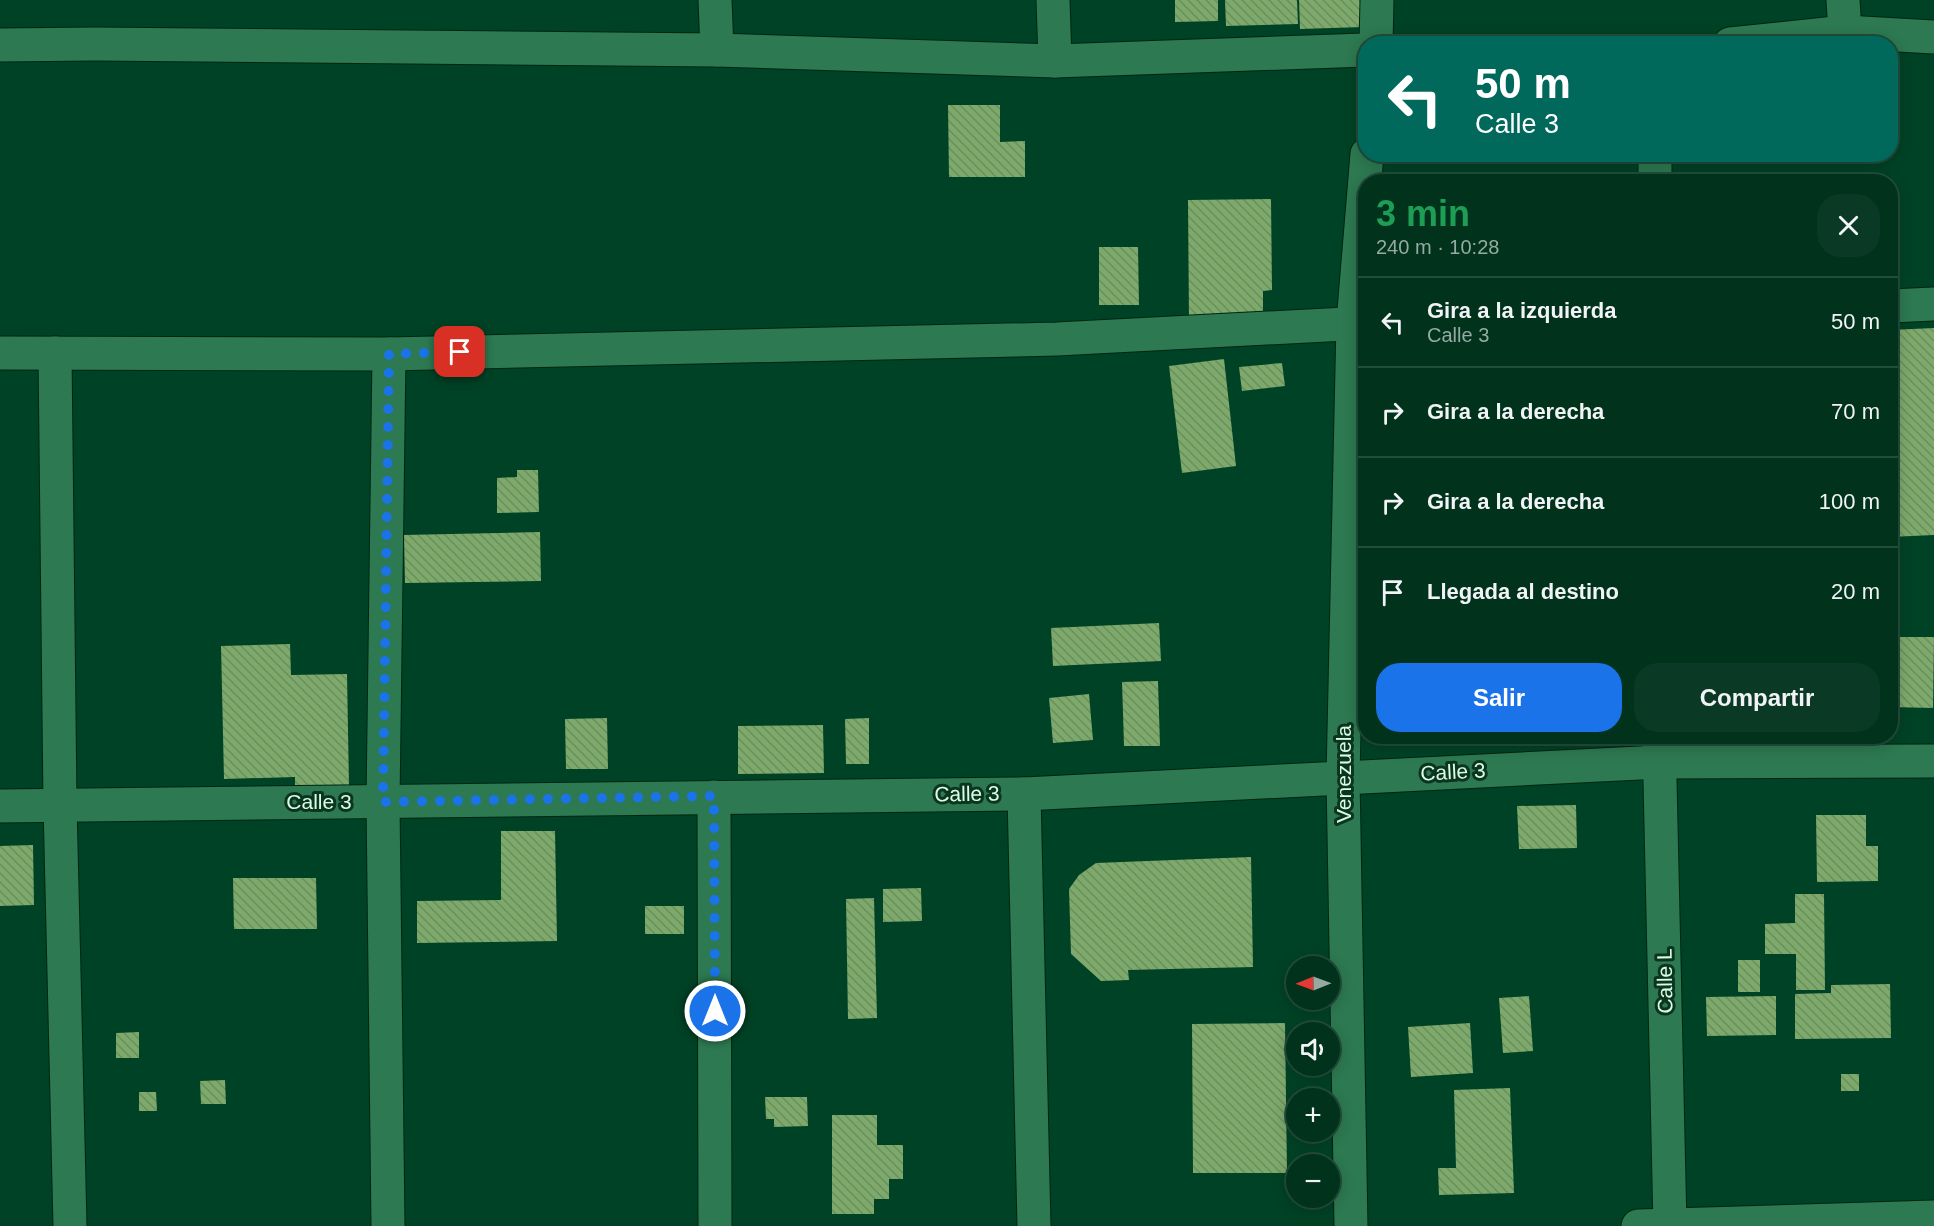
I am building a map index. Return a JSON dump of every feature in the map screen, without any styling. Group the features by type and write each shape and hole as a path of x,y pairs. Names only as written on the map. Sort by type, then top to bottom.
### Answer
{"street":[{"path":"715,0 717,50"},
{"path":"1053,0 1055,61"},
{"path":"1376,36 1377,0"},
{"path":"1763,36 1844,16 1934,37"},
{"path":"0,45 717,50 1055,61 1358,50"},
{"path":"1898,306 1934,304"},
{"path":"0,353 389,354 1057,339 1358,323"},
{"name":"Venezuela","path":"1351,1226 1343,778 1358,351"},
{"path":"55,353 60,804 70,1226"},
{"path":"388,1226 383,802 389,354"},
{"name":"Calle 3","path":"0,806 1024,794 1343,778 1660,749 1934,761"},
{"name":"Calle L","path":"1660,749 1670,1226"},
{"path":"1024,794 1034,1226"},
{"path":"714,796 716,1226"},
{"path":"1638,1226 1934,1217"}],"building":[{"path":"1175,0 1218,0 1218,21 1175,22"},
{"path":"1225,0 1297,0 1298,24 1226,26"},
{"path":"1299,0 1362,0 1363,27 1300,29"},
{"path":"948,105 1000,105 1000,142 1025,141 1025,177 949,177"},
{"path":"1271,199 1272,290 1263,291 1263,315 1189,321 1188,200"},
{"path":"1099,247 1138,247 1139,305 1099,305"},
{"path":"1934,328 1934,535 1898,537 1898,330"},
{"path":"1224,359 1236,466 1182,473 1169,366"},
{"path":"1282,363 1285,386 1242,391 1239,367"},
{"path":"517,470 538,470 539,512 497,513 497,478 517,477"},
{"path":"540,532 541,581 405,583 404,535"},
{"path":"1159,623 1161,661 1053,666 1051,628"},
{"path":"1898,637 1934,637 1933,708 1898,707"},
{"path":"290,644 291,675 347,674 349,785 295,786 295,777 224,779 221,646"},
{"path":"1158,681 1160,746 1124,746 1122,682"},
{"path":"1089,694 1093,740 1053,743 1049,698"},
{"path":"607,718 608,769 566,769 565,719"},
{"path":"869,718 869,764 846,764 845,719"},
{"path":"823,725 824,773 738,774 738,726"},
{"path":"1821,744 1859,744 1859,746 1821,747"},
{"path":"1576,805 1577,848 1519,849 1517,806"},
{"path":"1816,815 1866,815 1866,846 1878,846 1878,881 1817,882"},
{"path":"501,831 555,831 557,941 417,943 417,901 501,900"},
{"path":"33,845 34,905 0,906 0,846"},
{"path":"1251,857 1253,967 1128,970 1129,980 1101,981 1071,954 1069,889 1079,875 1096,863"},
{"path":"233,878 316,878 317,929 234,929"},
{"path":"921,888 922,921 883,922 883,889"},
{"path":"1795,894 1824,894 1825,990 1796,990 1796,954 1765,954 1765,924 1795,923"},
{"path":"874,898 877,1018 848,1019 846,899"},
{"path":"645,906 684,906 684,934 645,934"},
{"path":"1738,960 1760,960 1760,992 1738,992"},
{"path":"1890,984 1891,1038 1795,1039 1795,994 1831,993 1831,985"},
{"path":"1529,996 1533,1051 1503,1053 1499,998"},
{"path":"1776,996 1776,1035 1707,1036 1706,997"},
{"path":"1285,1023 1286,1173 1193,1173 1192,1024"},
{"path":"1470,1023 1473,1073 1411,1077 1408,1027"},
{"path":"139,1032 139,1058 116,1058 116,1033"},
{"path":"1841,1074 1859,1074 1859,1091 1841,1091"},
{"path":"225,1080 226,1104 201,1104 200,1081"},
{"path":"1510,1088 1514,1193 1439,1195 1438,1168 1456,1168 1454,1090"},
{"path":"139,1092 156,1092 157,1111 139,1111"},
{"path":"765,1097 807,1097 808,1126 774,1127 774,1119 766,1119"},
{"path":"832,1115 877,1115 877,1145 903,1145 903,1179 889,1179 889,1199 874,1199 874,1214 832,1214"}],"route":[{"path":"460,352 389,354 383,802 714,796 715,1011"}]}
